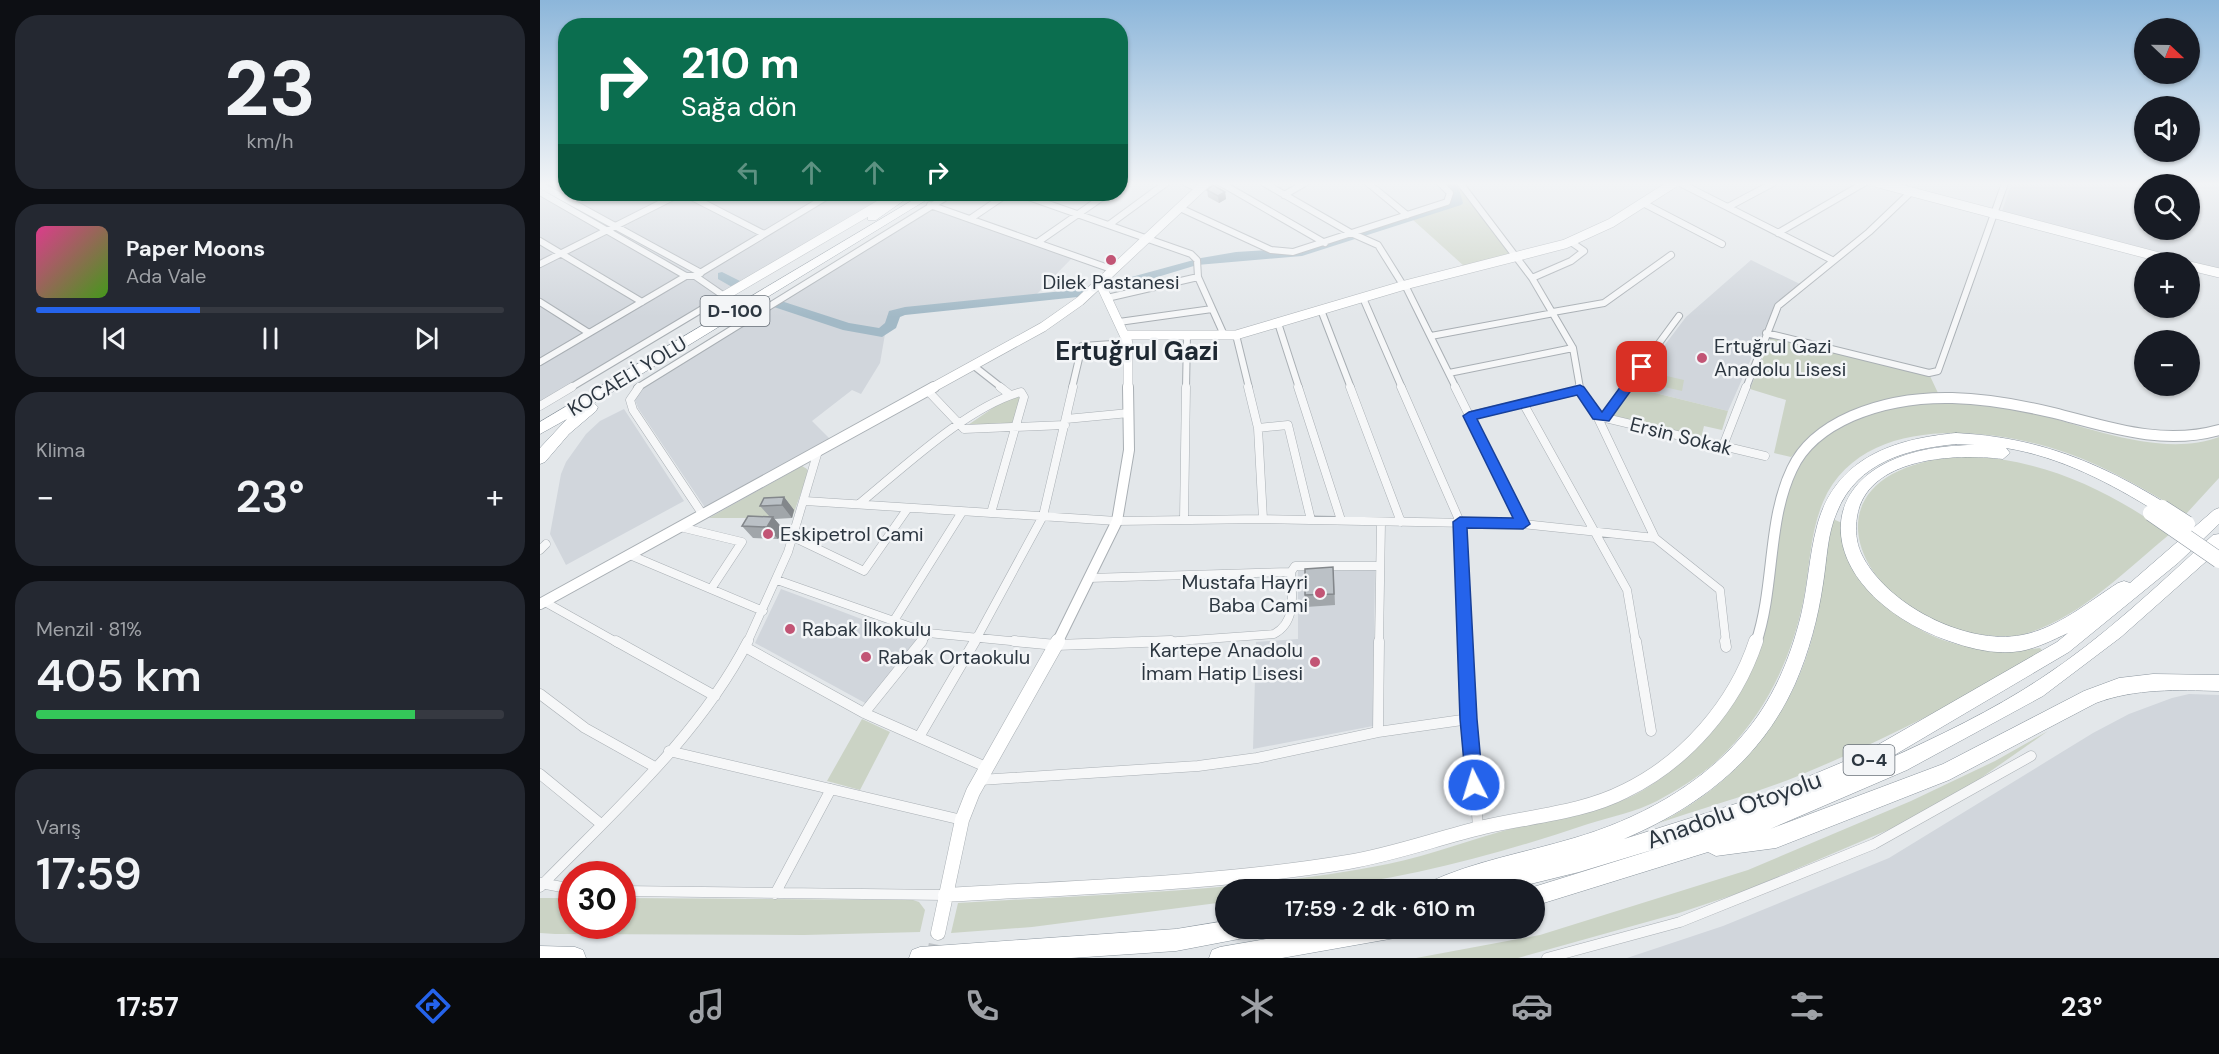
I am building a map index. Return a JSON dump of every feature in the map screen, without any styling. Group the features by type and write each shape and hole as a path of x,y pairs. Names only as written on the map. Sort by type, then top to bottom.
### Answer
{"highway":[{"path":"850,234 859,228"},
{"name":"D-100","path":"540,418 861,228"},
{"path":"809,267 878,228"},
{"name":"KOCAELİ YOLU","path":"540,429 809,267 879,228"},
{"path":"540,458 564,430 599,401 732,313"},
{"path":"1459,879 1473,873 1587,843 1637,822 1708,781 1730,762 1767,719 1791,674 1810,616 1824,526 1841,487 1858,468 1883,454 1910,444 1936,440 1982,440 2018,445 2045,452 2099,472 2219,547"},
{"path":"2172,558 2066,627 2039,639 2000,645 1980,642 1938,629 1893,603 1864,572 1847,530 1849,509 1857,492 1879,473 1910,459 1957,450 1991,450 2060,467 2157,510 2219,560"},
{"name":"Anadolu Otoyolu","path":"1507,879 1579,862 1693,828 1768,803 1869,760 2063,647 2172,558 2219,514"},
{"name":"Anadolu Otoyolu","path":"1545,893 1689,850 1849,789 2005,709 2047,684 2138,614 2219,540"},
{"path":"1689,850 1776,838 1949,771 2090,697 2119,686 2153,682 2219,683"},
{"path":"920,958 1176,940 1215,933"},
{"path":"1220,958 1331,939"},
{"path":"540,957 575,958"}],"street":[{"path":"601,228 686,276"},
{"path":"540,264 614,228"},
{"path":"621,228 698,275 724,296"},
{"path":"752,228 764,234"},
{"path":"540,362 686,276 698,275 774,228"},
{"path":"540,406 841,228"},
{"path":"703,515 633,410 630,400 634,392 645,382 885,228"},
{"path":"996,228 1114,270"},
{"path":"1038,242 1058,228"},
{"path":"1121,228 1195,256 1198,277 1224,335"},
{"path":"542,603 974,366 1056,318 1100,283 1159,228"},
{"path":"1224,228 1275,251 1293,252 1367,228"},
{"path":"1298,228 1325,243"},
{"path":"1342,228 1378,245 1404,285 1523,524"},
{"path":"1494,228 1532,278 1573,348 1580,390 1601,417 1655,538 1720,590 1726,646"},
{"path":"919,737 977,638 1043,516 1082,346 1127,339 1236,335 1404,285 1570,242 1601,228"},
{"path":"1691,228 1722,244"},
{"path":"1768,228 1832,260"},
{"path":"1778,233 1787,228"},
{"path":"1723,446 1778,306 1874,228"},
{"path":"1766,333 1929,373 1938,371 1989,228"},
{"path":"2049,228 2140,252"},
{"path":"540,240 642,302"},
{"path":"1532,278 1571,261 1584,251 1570,242"},
{"path":"540,270 564,254"},
{"path":"1431,336 1604,303 1671,255"},
{"path":"2200,268 2219,273"},
{"path":"1107,298 1198,277"},
{"path":"938,933 962,820 986,767 1056,645 1117,521 1129,450 1127,339 1100,283"},
{"path":"1363,298 1460,522 1469,719 1478,828"},
{"path":"540,302 589,333"},
{"path":"1119,322 1212,309"},
{"path":"1321,310 1401,522"},
{"path":"1601,417 1679,316"},
{"path":"1278,323 1341,520"},
{"path":"1184,519 1187,335"},
{"path":"1236,335 1258,428 1263,519"},
{"path":"1449,373 1573,348"},
{"path":"974,366 1009,394"},
{"path":"1469,416 1580,390"},
{"path":"928,391 966,430 1065,422 1129,413"},
{"path":"859,504 960,425 1009,394 1019,392 1024,395 991,513"},
{"path":"636,891 945,895 1282,872 1389,854 1478,828 1622,794 1668,763 1715,719 1731,696 1751,656 1760,624 1772,574 1782,491 1788,475 1811,442 1831,425 1877,405 1938,396 1980,398 2019,404 2152,437 2189,437 2219,430"},
{"path":"1523,403 1627,590 1651,731"},
{"name":"Ersin Sokak","path":"1601,417 1765,456"},
{"path":"1258,428 1288,425 1311,520"},
{"path":"541,884 655,767 715,696 746,647 777,580 805,501 818,451"},
{"path":"805,501 1117,521 1263,519 1523,524 1655,538"},
{"path":"793,537 864,571 908,508"},
{"path":"892,622 962,512"},
{"path":"1378,732 1381,522"},
{"path":"680,528 742,542 711,589"},
{"path":"630,555 763,611"},
{"path":"777,580 928,633 1056,645 1115,645 1274,634 1283,630 1289,621 1292,568 1300,565 1379,566"},
{"path":"1089,578 1291,572"},
{"path":"542,603 715,696"},
{"path":"864,713 928,633"},
{"path":"746,647 864,713 986,767"},
{"path":"540,694 585,728 655,767"},
{"path":"979,781 1198,766 1257,758 1378,732 1469,719"},
{"path":"669,751 962,820"},
{"path":"1547,958 1680,922 1874,844 2031,756"},
{"path":"540,774 601,824"},
{"path":"775,894 831,789"},
{"path":"541,884 558,887"}],"shaded area":[{"path":"540,228 833,228 540,403"},
{"path":"899,228 986,228 1073,257 1035,296 898,311 891,315 889,325 882,332 848,326 775,304 846,328 885,334 880,363 861,394 852,390 812,421 831,440 706,509 638,408 635,400 640,389 775,303"},
{"path":"1422,228 1490,228 1510,254 1464,266"},
{"path":"2059,228 2134,228 2134,240 2200,240 2200,228 2219,228 2219,270 2200,265 2200,252 2151,252"},
{"name":"Ertuğrul Gazi Anadolu Lisesi","path":"1751,260 1800,284 1775,305 1728,411 1639,389 1636,383 1686,317"},
{"path":"1771,337 1930,376 1938,393 1912,395 1807,440 1791,457 1774,453 1786,400 1750,389"},
{"path":"1654,373 1684,380 1682,391 1651,384"},
{"path":"1636,383 1639,389 1728,411 1722,430 1704,426 1701,438 1611,416"},
{"path":"1021,396 1012,425 968,425 1009,397"},
{"path":"1917,402 1985,402 2021,409 2107,434 2137,440 2165,444 2193,443 2219,437 2219,478 2186,514 2098,466 2067,453 2003,437 1967,433 1932,434 1898,440 1867,453 1842,473 1823,502 1815,525 1804,597 1793,640 1766,700 1741,736 1702,773 1649,805 1486,855 1381,879 1294,879 1388,864 1517,827 1591,810 1627,799 1660,779 1711,731 1739,693 1750,672 1766,628 1780,532 1786,502 1796,474 1812,449 1835,429 1869,413"},
{"path":"624,409 684,501 566,565 550,534 561,474 566,462 586,434 600,421"},
{"path":"1966,456 1994,458 2048,470 2099,491 2170,534 2102,592 2065,617 2045,627 2020,635 2004,636 1984,635 1939,623 1902,602 1875,574 1860,544 1860,513 1875,486 1910,466"},
{"path":"802,466 807,469 808,473 792,518 709,518"},
{"path":"1833,519 1842,523 1844,541 1855,562 1893,608 1916,627 1933,636 1968,647 2004,650 2040,648 2044,653 1923,718 1830,763 1764,789 1659,823 1686,808 1734,770 1773,724 1788,698 1801,671 1815,627"},
{"name":"Kartepe Anadolu İmam Hatip Lisesi","path":"1375,570 1373,726 1253,749 1256,642 1298,639 1298,571"},
{"path":"781,589 917,640 867,704 755,643"},
{"path":"2189,694 2219,695 2219,958 1627,958 1723,926 1889,858 2093,733 2129,714"},
{"path":"862,719 890,732 860,790 827,781"},
{"path":"2048,731 1955,796 1902,824 1742,892 1679,913 1518,958 1416,958 1518,939 1545,939 1545,933 1748,870 1911,801 1995,761"},
{"path":"1215,887 1215,903 1032,927 951,933 958,903"},
{"path":"540,898 558,898 558,934 540,933"},
{"path":"636,898 913,900 919,902 925,910 920,932 804,935 636,934"}],"building":[{"path":"784,497 782,505 760,506 764,498"},
{"path":"748,516 773,517 767,527 742,526"},
{"path":"1333,567 1334,594 1305,595 1305,569"}],"waterway":[{"path":"1201,262 1236,256 1302,252 1379,228"},
{"path":"1128,282 1191,264"},
{"path":"722,276 736,284"},
{"path":"775,303 848,327 882,333 891,325 894,314 905,311 1083,293"}],"tunnel":[{"path":"933,958 938,933"}],"place":[{"name":"Dilek Pastanesi","path":"1111,260"},
{"name":"Ertuğrul Gazi Anadolu Lisesi","path":"1702,358"},
{"name":"Eskipetrol Cami","path":"768,534"},
{"name":"Mustafa Hayri Baba Cami","path":"1320,593"},
{"name":"Rabak İlkokulu","path":"790,629"},
{"name":"Rabak Ortaokulu","path":"866,657"},
{"name":"Kartepe Anadolu İmam Hatip Lisesi","path":"1315,662"}],"district":[{"name":"Ertuğrul Gazi","path":"1137,351"}],"route":[{"path":"1474,785 1460,522 1523,524 1469,416 1580,390 1597,416 1605,417 1642,367"}]}
